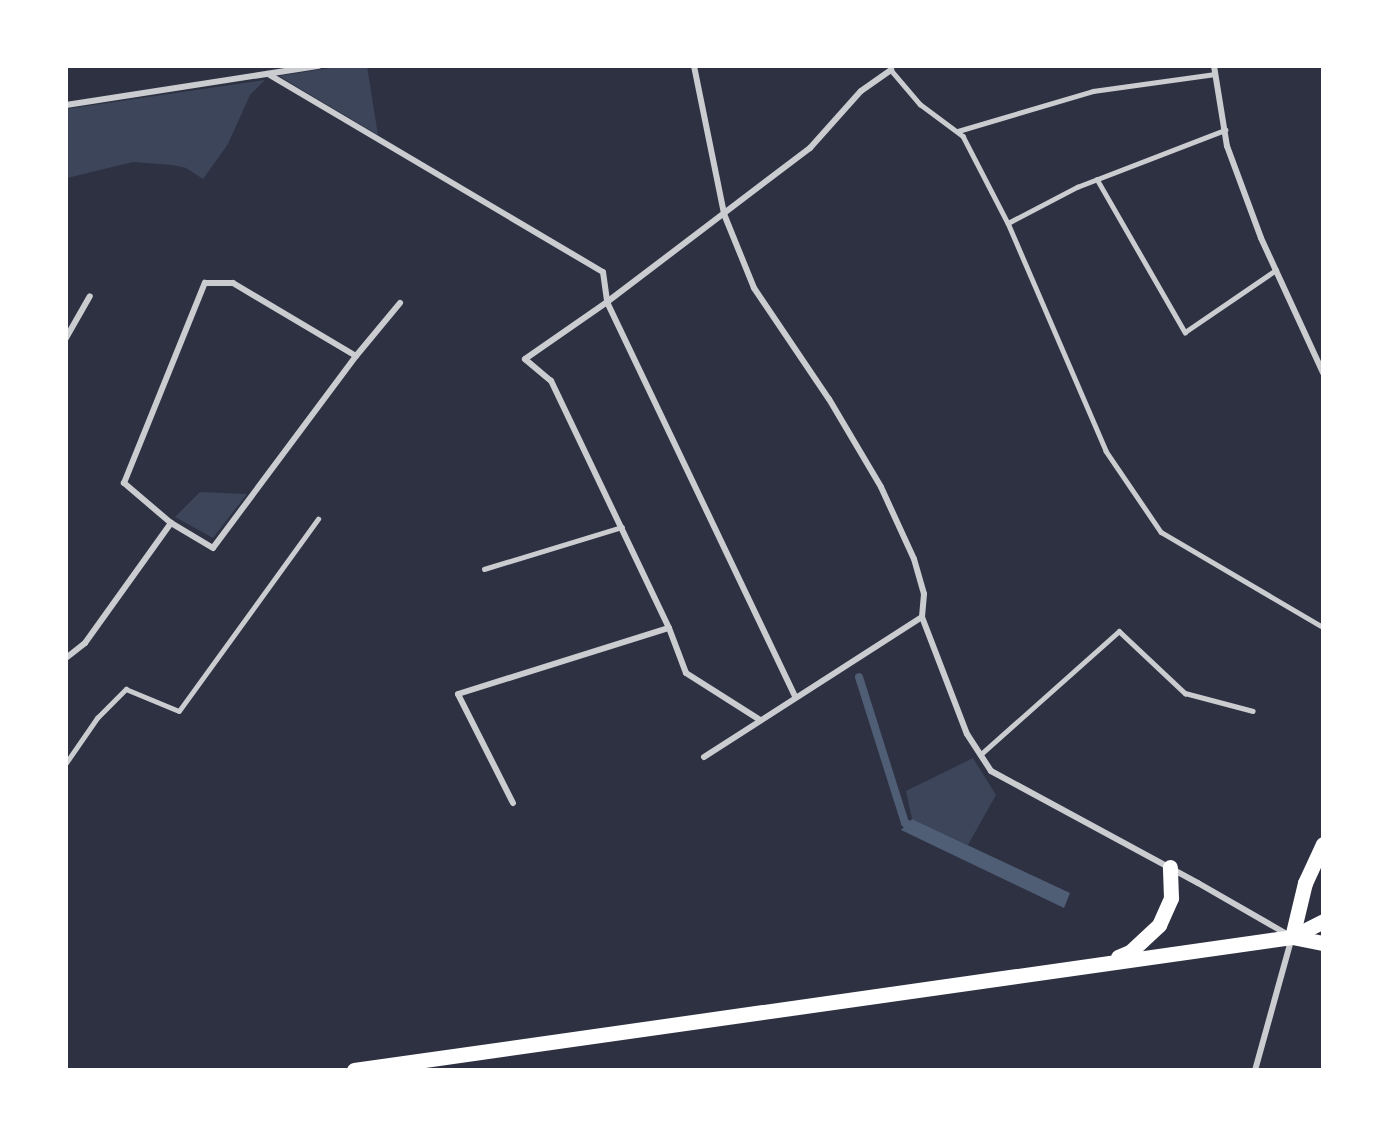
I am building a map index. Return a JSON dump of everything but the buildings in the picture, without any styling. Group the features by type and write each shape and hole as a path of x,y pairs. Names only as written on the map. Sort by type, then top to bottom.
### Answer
{"main road":[{"path":"1292,937 1305,883 1323,844"},
{"path":"1101,963 1130,952 1159,925 1171,898 1170,867"},
{"path":"1292,937 1323,921"},
{"path":"354,1070 1292,937 1323,943"}],"street":[{"path":"267,66 268,74"},
{"path":"66,105 319,66"},
{"path":"694,66 724,214 754,288 829,399 881,487 914,559 924,594 922,617 967,734 980,755 991,771 1170,867 1292,937 1255,1070"},
{"path":"1214,66 1227,146 1276,270 1323,373"},
{"path":"760,720 686,673 669,628 551,381 525,359 607,302 810,148 861,91 891,68"},
{"path":"268,74 603,272 607,302 739,584 795,697"},
{"path":"356,356 233,283 205,283 124,483 171,523 213,548 356,356 400,303"},
{"path":"66,338 90,296"},
{"path":"66,658 85,643 171,523"},
{"path":"704,758 922,617"},
{"path":"513,803 458,694 669,628"}],"lane":[{"path":"891,68 920,104 963,136 1008,223 1107,451 1161,532 1323,627"},
{"path":"957,131 1093,91 1215,74"},
{"path":"1008,223 1097,179 1225,130"},
{"path":"1097,179 1185,332 1276,270"},
{"path":"66,763 97,718 126,689 179,711 318,519"},
{"path":"484,569 622,527"},
{"path":"980,755 1119,631 1185,693 1253,711"}],"shaded area":[{"path":"343,66 367,66 378,135 279,76"},
{"path":"265,80 250,95 228,144 203,179 186,168 133,162 67,178 66,109"},
{"path":"200,492 247,494 213,538 175,517"},
{"path":"973,758 996,795 968,845 912,819 906,791"},
{"path":"912,819 1070,893 1064,908 901,830"}],"waterway":[{"path":"859,677 905,823 915,827"}]}
